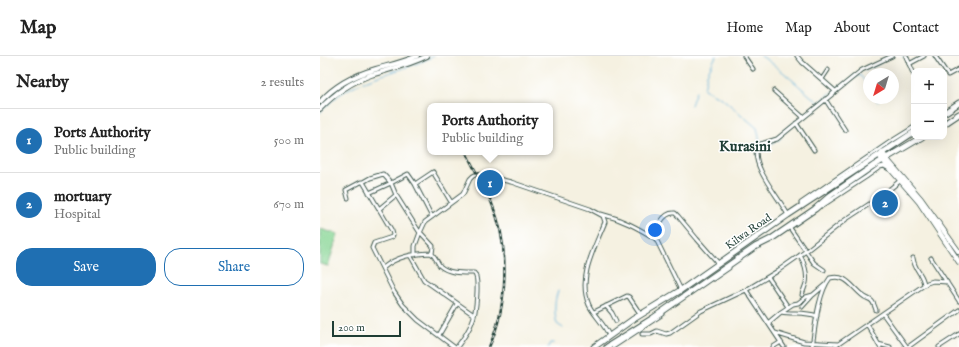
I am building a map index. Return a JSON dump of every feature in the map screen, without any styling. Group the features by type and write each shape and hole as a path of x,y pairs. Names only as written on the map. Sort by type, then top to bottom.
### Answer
{"highway":[{"path":"947,111 959,103"},
{"path":"947,122 959,114"},
{"name":"Kilwa Road","path":"593,347 640,314 681,289 788,214 911,134"},
{"name":"Kilwa Road","path":"607,347 653,318 729,265 815,209 831,195 885,159 917,140"}],"main road":[{"path":"320,102 330,92 356,76 417,56"},
{"path":"320,109 336,94 358,80 371,75 400,68 427,56"},
{"path":"880,153 919,202 959,262"},
{"path":"885,159 921,199 959,252"}],"street":[{"path":"744,56 753,69"},
{"path":"797,56 835,91"},
{"path":"892,56 862,70 777,139 758,145 756,149 759,168 788,214 911,129"},
{"path":"906,56 911,68"},
{"path":"909,64 924,56"},
{"path":"935,56 948,75 959,69"},
{"path":"822,79 828,70"},
{"path":"774,91 803,117"},
{"path":"825,99 845,130"},
{"path":"796,123 814,150"},
{"path":"824,270 814,263 789,226 866,178 880,167 884,166 894,172"},
{"path":"415,184 433,172 451,202"},
{"path":"415,255 415,246 425,222 463,194 472,177 479,173 511,182 598,213 603,216 605,222 587,268 585,282 589,304 609,335"},
{"path":"348,198 346,190 360,182 382,174 391,183 396,194 420,232 433,246 432,254 439,264 445,269 457,273 476,274 477,297 472,324 458,347"},
{"path":"369,193 408,174 415,184 432,217"},
{"path":"642,334 651,334 657,331 666,334 670,333 701,312 746,290 768,277 806,251 845,220 880,197 901,180"},
{"path":"363,182 393,235 392,237 374,243 373,246 374,252 394,292 403,305 418,320 454,347"},
{"path":"379,209 396,194"},
{"path":"598,213 616,217 625,221 656,239"},
{"path":"681,289 656,239 657,230 661,220 670,213 675,213 718,263"},
{"path":"383,268 394,260 410,255 432,254"},
{"path":"410,255 424,280 474,315"},
{"path":"800,255 803,261 806,278 806,284 802,295"},
{"path":"913,258 915,268 923,278 924,285"},
{"path":"931,258 959,301"},
{"path":"613,347 648,325 729,268 729,265"},
{"path":"768,277 788,307"},
{"path":"802,307 832,278 842,278 847,280 862,295 869,298 876,310"},
{"path":"834,347 924,285 932,281 947,282"},
{"path":"812,345 817,316 827,283"},
{"path":"746,290 784,347"},
{"path":"768,323 788,307 798,303 806,297 813,295"},
{"path":"594,312 628,296 640,314"},
{"path":"438,335 457,304"},
{"path":"606,306 612,312 616,322"},
{"path":"883,314 907,347 959,310"},
{"path":"781,312 792,314 810,314 817,316"},
{"path":"867,324 879,346 890,347"},
{"path":"775,332 812,345 838,344"},
{"path":"939,347 959,334"},
{"path":"773,347 781,342"}],"green space":[{"path":"320,229 338,234 328,266 320,264"}],"waterway":[{"path":"320,113 332,100 359,83 419,63 434,56"},
{"path":"716,56 707,74 704,89 723,99 757,128 760,142 762,142"},
{"path":"761,56 783,72 819,103"},
{"path":"871,68 880,63"},
{"path":"855,77 860,75 863,79"},
{"path":"835,89 841,85"},
{"path":"691,105 696,91"},
{"path":"819,103 833,91"},
{"path":"781,134 798,120"},
{"path":"758,156 758,148 781,138"},
{"path":"558,291 555,303 555,316 557,324 563,328"},
{"path":"548,347 550,343 554,343"}],"railway":[{"path":"467,155 492,204 502,238 504,257 503,295 500,313 489,347"}],"place":[{"name":"Ports Authority","path":"490,183"},
{"name":"mortuary","path":"885,203"}],"district":[{"name":"Kurasini","path":"745,146"}]}
